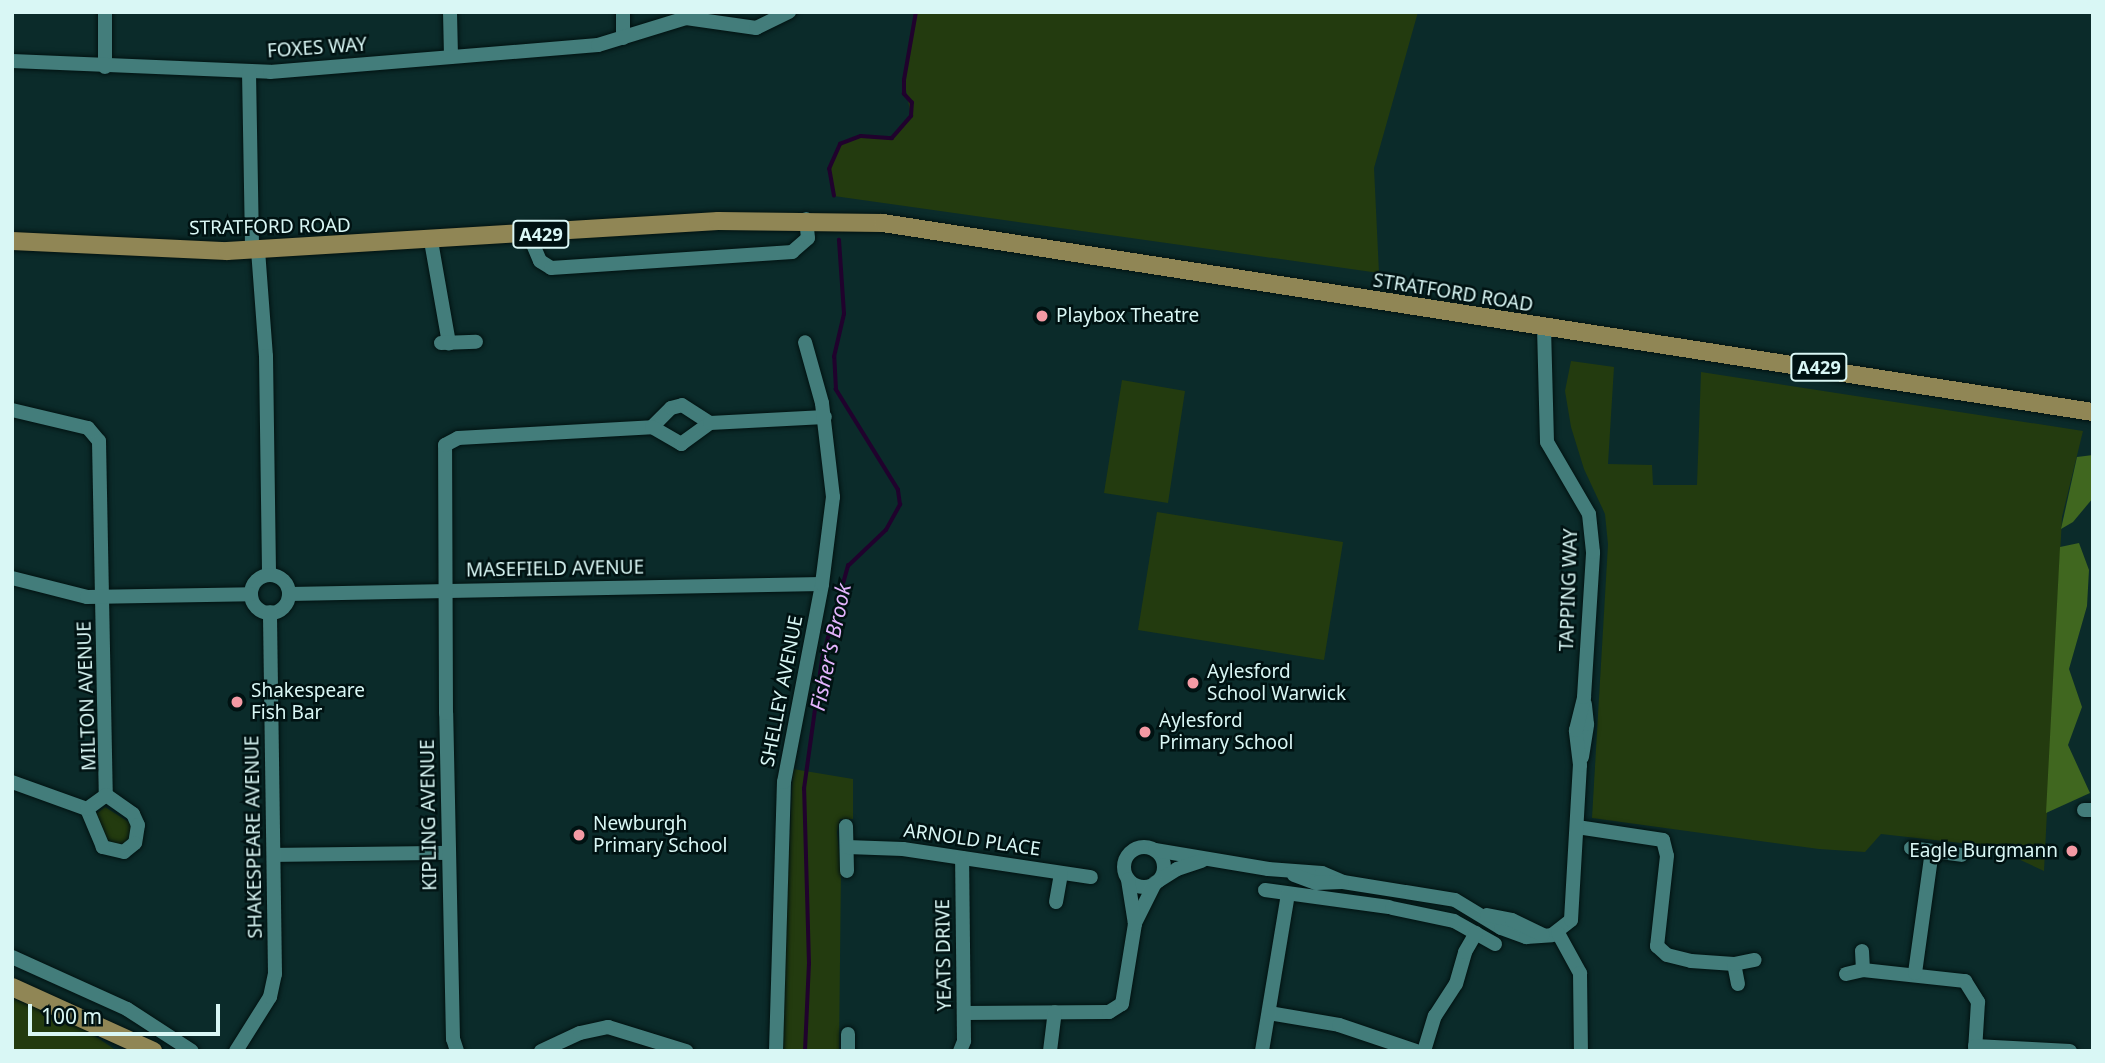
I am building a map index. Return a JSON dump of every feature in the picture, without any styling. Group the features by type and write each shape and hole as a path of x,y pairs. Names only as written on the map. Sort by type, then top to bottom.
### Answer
{"main road":[{"name":"STRATFORD ROAD","path":"12,241 189,251 255,250 806,219 952,232 1544,328 2093,412"},
{"path":"12,987 153,1051"}],"street":[{"path":"105,12 105,67"},
{"path":"450,12 451,57"},
{"path":"623,12 623,38"},
{"name":"FOXES WAY","path":"12,61 249,72 598,45 686,18 747,29 765,26 789,12"},
{"path":"249,72 255,250 266,356 269,575"},
{"path":"529,234 540,261 551,268 792,252 808,238 806,219"},
{"path":"431,241 444,343 476,342"},
{"name":"TAPPING WAY","path":"1544,328 1547,442 1557,466 1581,496 1592,529 1584,697 1576,730 1580,765 1573,913 1552,934"},
{"name":"SHELLEY AVENUE","path":"776,1051 785,782 822,584 833,483 825,417 805,342"},
{"path":"710,423 682,405 671,408 652,427 681,444 710,423 825,417"},
{"name":"MILTON AVENUE","path":"12,410 95,433 100,452 106,795"},
{"name":"KIPLING AVENUE","path":"455,1045 442,460 450,440 652,427"},
{"path":"269,575 281,579 289,594 284,606 270,612 256,606 251,594 255,582 269,575"},
{"path":"12,578 79,596 251,594"},
{"name":"MASEFIELD AVENUE","path":"289,594 822,584"},
{"name":"SHAKESPEARE AVENUE","path":"238,1050 267,1002 275,979 270,612"},
{"path":"12,782 87,809 103,847 115,853 132,847 138,832 136,819 106,795 87,809"},
{"path":"846,826 847,871"},
{"path":"1577,827 1663,840 1667,856 1657,946 1667,956 1691,961 1734,964 1755,960"},
{"name":"ARNOLD PLACE","path":"847,847 962,858 1091,877"},
{"path":"964,1013 1109,1012 1122,1004 1135,924 1124,867 1130,853 1140,847 1286,872 1316,883 1343,882 1455,900 1485,915 1510,933 1552,934 1580,973 1581,1051"},
{"path":"1911,848 1962,855"},
{"path":"1135,924 1157,882 1163,862 1154,850"},
{"path":"1915,973 1932,851"},
{"path":"274,855 449,853"},
{"name":"YEATS DRIVE","path":"960,1051 964,1013 962,858"},
{"path":"1128,880 1140,887 1157,882 1182,866 1207,860"},
{"path":"1056,902 1061,873"},
{"path":"1265,890 1390,908 1454,921 1495,944"},
{"path":"1262,1051 1288,894"},
{"path":"1424,1051 1435,1016 1457,984 1465,952 1476,933"},
{"path":"1862,951 1863,970"},
{"path":"12,957 127,1009 192,1051"},
{"path":"1734,964 1738,984"},
{"path":"1846,974 1863,970 1959,979 1972,987 1978,1002 1975,1048 2070,1051"},
{"path":"1050,1051 1055,1012"},
{"path":"1269,1013 1339,1025 1416,1051"},
{"path":"541,1051 580,1033 608,1027 686,1051"},
{"path":"848,1034 848,1051"}],"green space":[{"path":"916,12 1418,12 1374,168 1379,273 834,196 829,169 840,144 861,136 892,138 911,116 904,80"},
{"path":"1571,361 1614,367 1608,464 1652,465 1653,485 1697,485 1701,372 2083,431 2062,517 2044,871 2001,851 1961,843 1881,834 1865,852 1819,849 1592,818 1608,544 1605,514 1584,469 1571,427 1565,391"},
{"path":"1122,380 1185,391 1168,503 1104,493"},
{"path":"2093,455 2093,498 2073,522 2061,529 2077,457"},
{"path":"1157,512 1343,542 1324,660 1138,630"},
{"path":"2079,543 2089,570 2087,606 2069,669 2082,707 2068,745 2090,793 2046,813 2060,547"},
{"path":"793,769 853,779 853,819 840,819 837,832 841,870 839,1051 780,1051"},
{"path":"105,807 132,824 132,836 120,848 104,842 96,814"},
{"path":"12,998 79,1025 117,1051 12,1051"}],"waterway":[{"name":"Fisher's Brook","path":"834,196 829,169 840,144 861,136 892,138 911,116 912,103 904,94 904,80 916,12"},
{"name":"Fisher's Brook","path":"805,1051 809,964 804,789 822,659 848,566 886,530 900,505 898,490 836,390 834,357 844,314 839,240"}],"place":[{"name":"Playbox Theatre","path":"1042,316"},
{"name":"Aylesford School Warwick","path":"1193,683"},
{"name":"Shakespeare Fish Bar","path":"237,702"},
{"name":"Aylesford Primary School","path":"1145,732"},
{"name":"Newburgh Primary School","path":"579,835"},
{"name":"Eagle Burgmann","path":"2072,851"}]}
